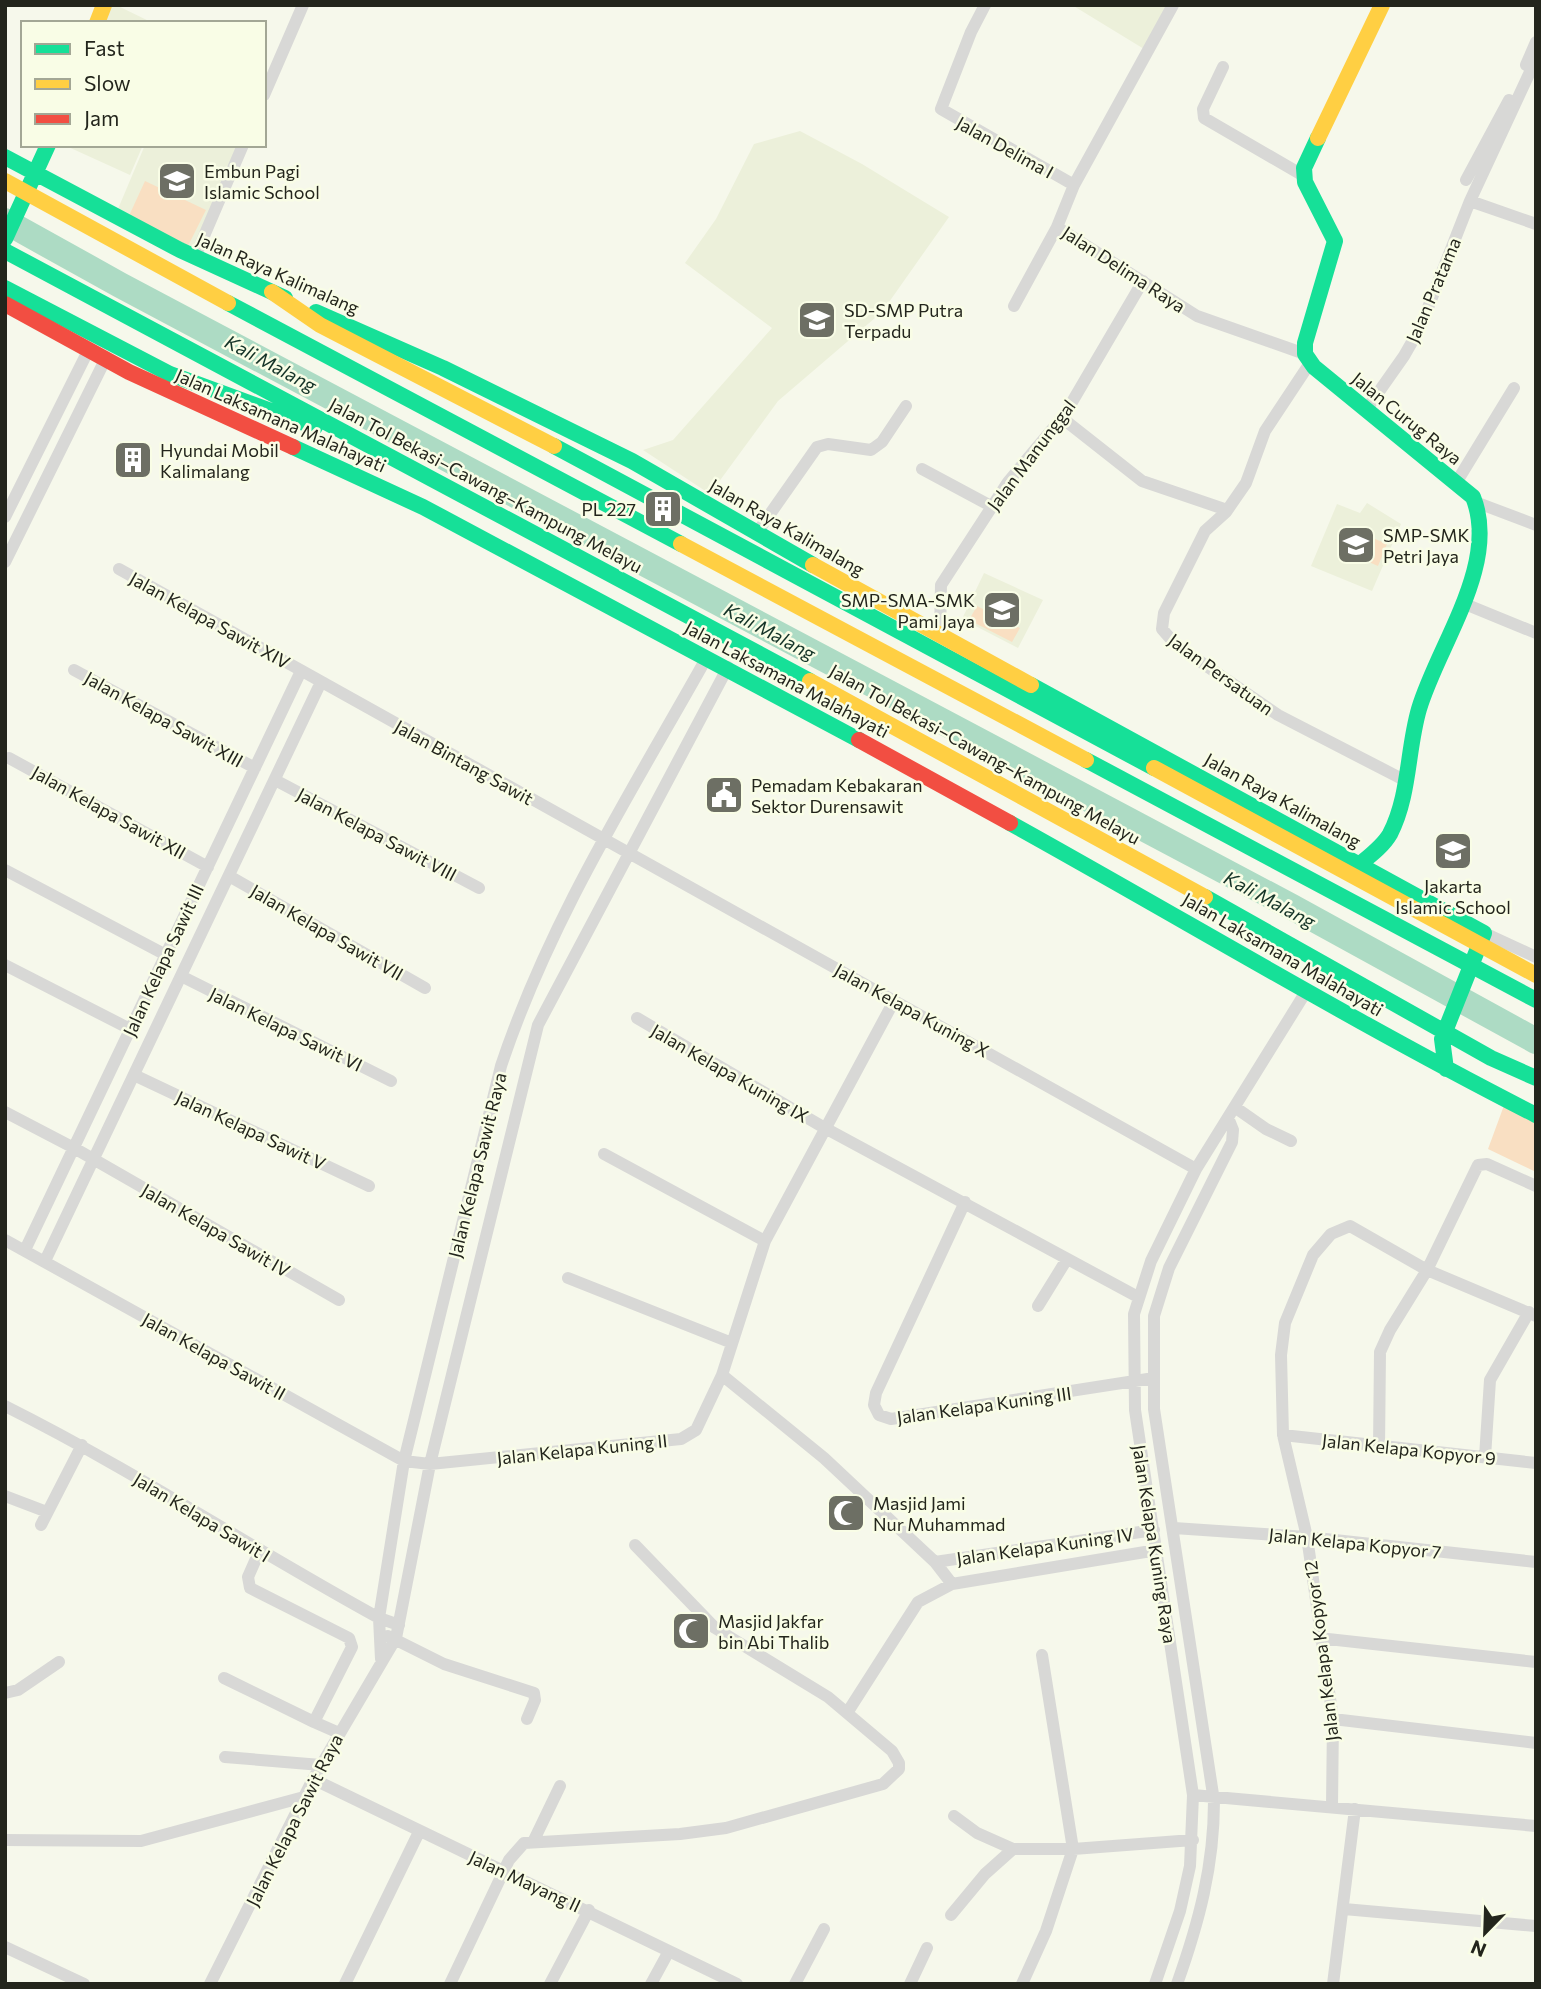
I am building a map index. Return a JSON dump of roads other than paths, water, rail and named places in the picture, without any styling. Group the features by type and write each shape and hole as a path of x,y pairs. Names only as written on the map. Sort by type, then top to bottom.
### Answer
{"main road":[{"path":"1308,358 1305,343 1335,241 1304,176 1307,161 1381,5"},
{"path":"5,239 47,147"},
{"name":"Jalan Raya Kalimalang","path":"5,157 195,257 443,369 632,461 756,534 1484,933"},
{"path":"5,181 170,272 1536,1000"},
{"name":"Jalan Tol Bekasi–Cawang–Kampung Melayu","path":"5,251 198,350 371,446 846,700 1233,911 1491,1058 1536,1078"},
{"path":"5,288 51,315 170,374 371,446"},
{"path":"272,292 320,325 704,524 1536,975"},
{"name":"Jalan Laksamana Malahayati","path":"5,304 105,360 404,497 728,667 1307,990 1418,1055 1536,1115"},
{"name":"Jalan Curug Raya","path":"1308,358 1478,503"},
{"path":"1360,864 1388,836 1406,781 1419,708 1465,604 1482,527 1478,503"},
{"path":"1446,1069 1443,1037 1484,933"},
{"path":"1418,1055 1443,1037"}],"street":[{"name":"Jalan Delima I","path":"985,5 941,106 944,113 1073,185"},
{"name":"Jalan Delima Raya","path":"1173,5 1073,185 1057,227 1181,307 1218,326 1308,358"},
{"path":"266,90 301,8"},
{"path":"1466,180 1519,81 1536,42"},
{"name":"Jalan Pratama","path":"1366,410 1420,328 1470,201 1536,59"},
{"path":"1223,67 1203,110 1204,118 1304,176"},
{"path":"195,257 242,147"},
{"path":"1470,201 1536,224"},
{"path":"1014,306 1057,227"},
{"name":"Jalan Manunggal","path":"940,634 941,585 1023,461 1062,418 1143,281"},
{"path":"5,517 88,351"},
{"name":"Jalan Persatuan","path":"1308,358 1265,431 1246,483 1227,510 1205,531 1164,613 1162,629 1166,637 1278,715 1406,781"},
{"path":"5,562 105,360"},
{"path":"1455,483 1514,388"},
{"path":"756,534 817,447 828,444 871,450 882,442 906,406"},
{"path":"1062,418 1142,481 1227,510"},
{"path":"37,454 54,464"},
{"path":"922,469 991,506"},
{"path":"1478,503 1536,525"},
{"name":"Jalan Kelapa Sawit XIV","path":"119,569 301,671"},
{"path":"1465,604 1536,633"},
{"name":"Jalan Kelapa Sawit Raya","path":"381,1659 382,1634 379,1618 404,1461 501,1066 518,1015 552,935 601,838 707,657"},
{"name":"Jalan Kelapa Sawit Raya","path":"210,1984 313,1779 398,1632 430,1464 538,1025 627,852 728,667"},
{"name":"Jalan Kelapa Sawit XIII","path":"74,670 255,768"},
{"name":"Jalan Bintang Sawit","path":"301,671 627,852"},
{"name":"Jalan Kelapa Sawit III","path":"25,1250 301,671"},
{"name":"Jalan Kelapa Sawit III","path":"45,1261 321,682"},
{"path":"679,706 700,717"},
{"name":"Jalan Kelapa Sawit XII","path":"9,758 208,867"},
{"name":"Jalan Kelapa Sawit VIII","path":"275,780 479,888"},
{"name":"Jalan Kelapa Kuning X","path":"627,852 1196,1168"},
{"path":"5,870 166,954"},
{"name":"Jalan Kelapa Sawit VII","path":"229,876 425,988"},
{"name":"Jalan Raya Kalimalang","path":"1484,933 1536,957"},
{"path":"5,965 130,1029"},
{"name":"Jalan Kelapa Sawit VI","path":"181,976 391,1081"},
{"name":"Jalan Kelapa Kuning Raya","path":"1155,1984 1180,1911 1193,1840 1193,1796 1135,1410 1134,1314 1151,1261 1196,1168 1229,1120 1307,990"},
{"name":"Jalan Kelapa Kuning II","path":"404,1461 430,1464 681,1439 696,1430 722,1375 765,1241 823,1127 894,1000"},
{"name":"Jalan Kelapa Kuning IX","path":"637,1018 823,1127 965,1202"},
{"name":"Jalan Kelapa Sawit V","path":"134,1075 369,1186"},
{"path":"1236,1108 1266,1129 1291,1141"},
{"name":"Jalan Kelapa Sawit IV","path":"5,1112 74,1147 339,1300"},
{"name":"Jalan Kelapa Kuning Raya","path":"1177,1984 1198,1924 1211,1867 1213,1796 1154,1409 1154,1316 1169,1268 1232,1142 1233,1130 1229,1120"},
{"path":"604,1154 765,1241"},
{"path":"1379,1448 1380,1352 1427,1270 1478,1165 1487,1164 1536,1186"},
{"path":"965,1202 1138,1297"},
{"name":"Jalan Kelapa Kuning III","path":"965,1202 876,1394 874,1405 879,1415 891,1419 1154,1378"},
{"name":"Jalan Kelapa Kopyor 12","path":"1332,1806 1333,1719 1319,1638 1307,1537 1283,1435 1281,1355 1285,1324 1313,1255 1331,1234 1350,1226 1427,1270"},
{"name":"Jalan Kelapa Sawit II","path":"5,1240 404,1461"},
{"path":"1038,1306 1066,1259"},
{"path":"1427,1270 1533,1314 1490,1380 1485,1457"},
{"path":"568,1278 732,1343"},
{"path":"722,1375 824,1458 936,1562 952,1584"},
{"name":"Jalan Kelapa Sawit I","path":"5,1406 82,1444 259,1552 379,1618 398,1632"},
{"name":"Jalan Kelapa Kopyor 9","path":"1283,1435 1379,1448 1536,1463"},
{"path":"41,1525 82,1444"},
{"path":"5,1496 47,1512"},
{"name":"Jalan Kelapa Kopyor 7","path":"1174,1528 1307,1537 1536,1562"},
{"name":"Jalan Kelapa Kuning IV","path":"936,1562 1154,1530"},
{"path":"450,1984 504,1871 522,1844 534,1840 652,1836 726,1828 890,1780 899,1769 897,1757 815,1688 715,1628 635,1545"},
{"name":"Jalan Kelapa Kuning IV","path":"847,1713 918,1602 952,1584 1157,1550"},
{"path":"259,1552 248,1577 250,1588 352,1641 352,1647 314,1722"},
{"path":"382,1634 398,1632 444,1664 534,1693 535,1700 527,1719"},
{"path":"1319,1638 1536,1662"},
{"path":"1022,1984 1046,1931 1073,1849 1042,1656"},
{"path":"5,1693 18,1690 59,1662"},
{"path":"223,1678 339,1734"},
{"path":"1333,1719 1536,1743"},
{"path":"225,1757 321,1765"},
{"name":"Jalan Mayang II","path":"313,1779 419,1832 589,1910 737,1984"},
{"path":"534,1840 559,1786"},
{"path":"1193,1796 1332,1806 1536,1826"},
{"path":"5,1840 141,1841 304,1797"},
{"path":"1333,1984 1358,1809"},
{"path":"954,1816 977,1833 1013,1849 1073,1849 1193,1840"},
{"path":"345,1984 419,1832"},
{"path":"951,1914 985,1874 1013,1849"},
{"path":"1344,1909 1536,1926"},
{"path":"550,1984 589,1910"},
{"path":"795,1984 824,1929"},
{"path":"5,1947 84,1984"},
{"path":"910,1984 927,1948"},
{"path":"651,1984 669,1951"}],"waterway":[{"name":"Kali Malang","path":"5,221 120,285 1292,907 1536,1041"}],"place":[{"name":"Embun Pagi Islamic School","path":"177,181"},
{"name":"SD-SMP Putra Terpadu","path":"817,320"},
{"name":"Hyundai Mobil Kalimalang","path":"133,460"},
{"name":"PL 227","path":"663,509"},
{"name":"SMP-SMK Petri Jaya","path":"1356,545"},
{"name":"SMP-SMA-SMK Pami Jaya","path":"1002,610"},
{"name":"Pemadam Kebakaran Sektor Durensawit","path":"724,795"},
{"name":"Jakarta Islamic School","path":"1453,851"},
{"name":"Masjid Jami Nur Muhammad","path":"846,1513"},
{"name":"Masjid Jakfar bin Abi Thalib","path":"691,1631"}]}
